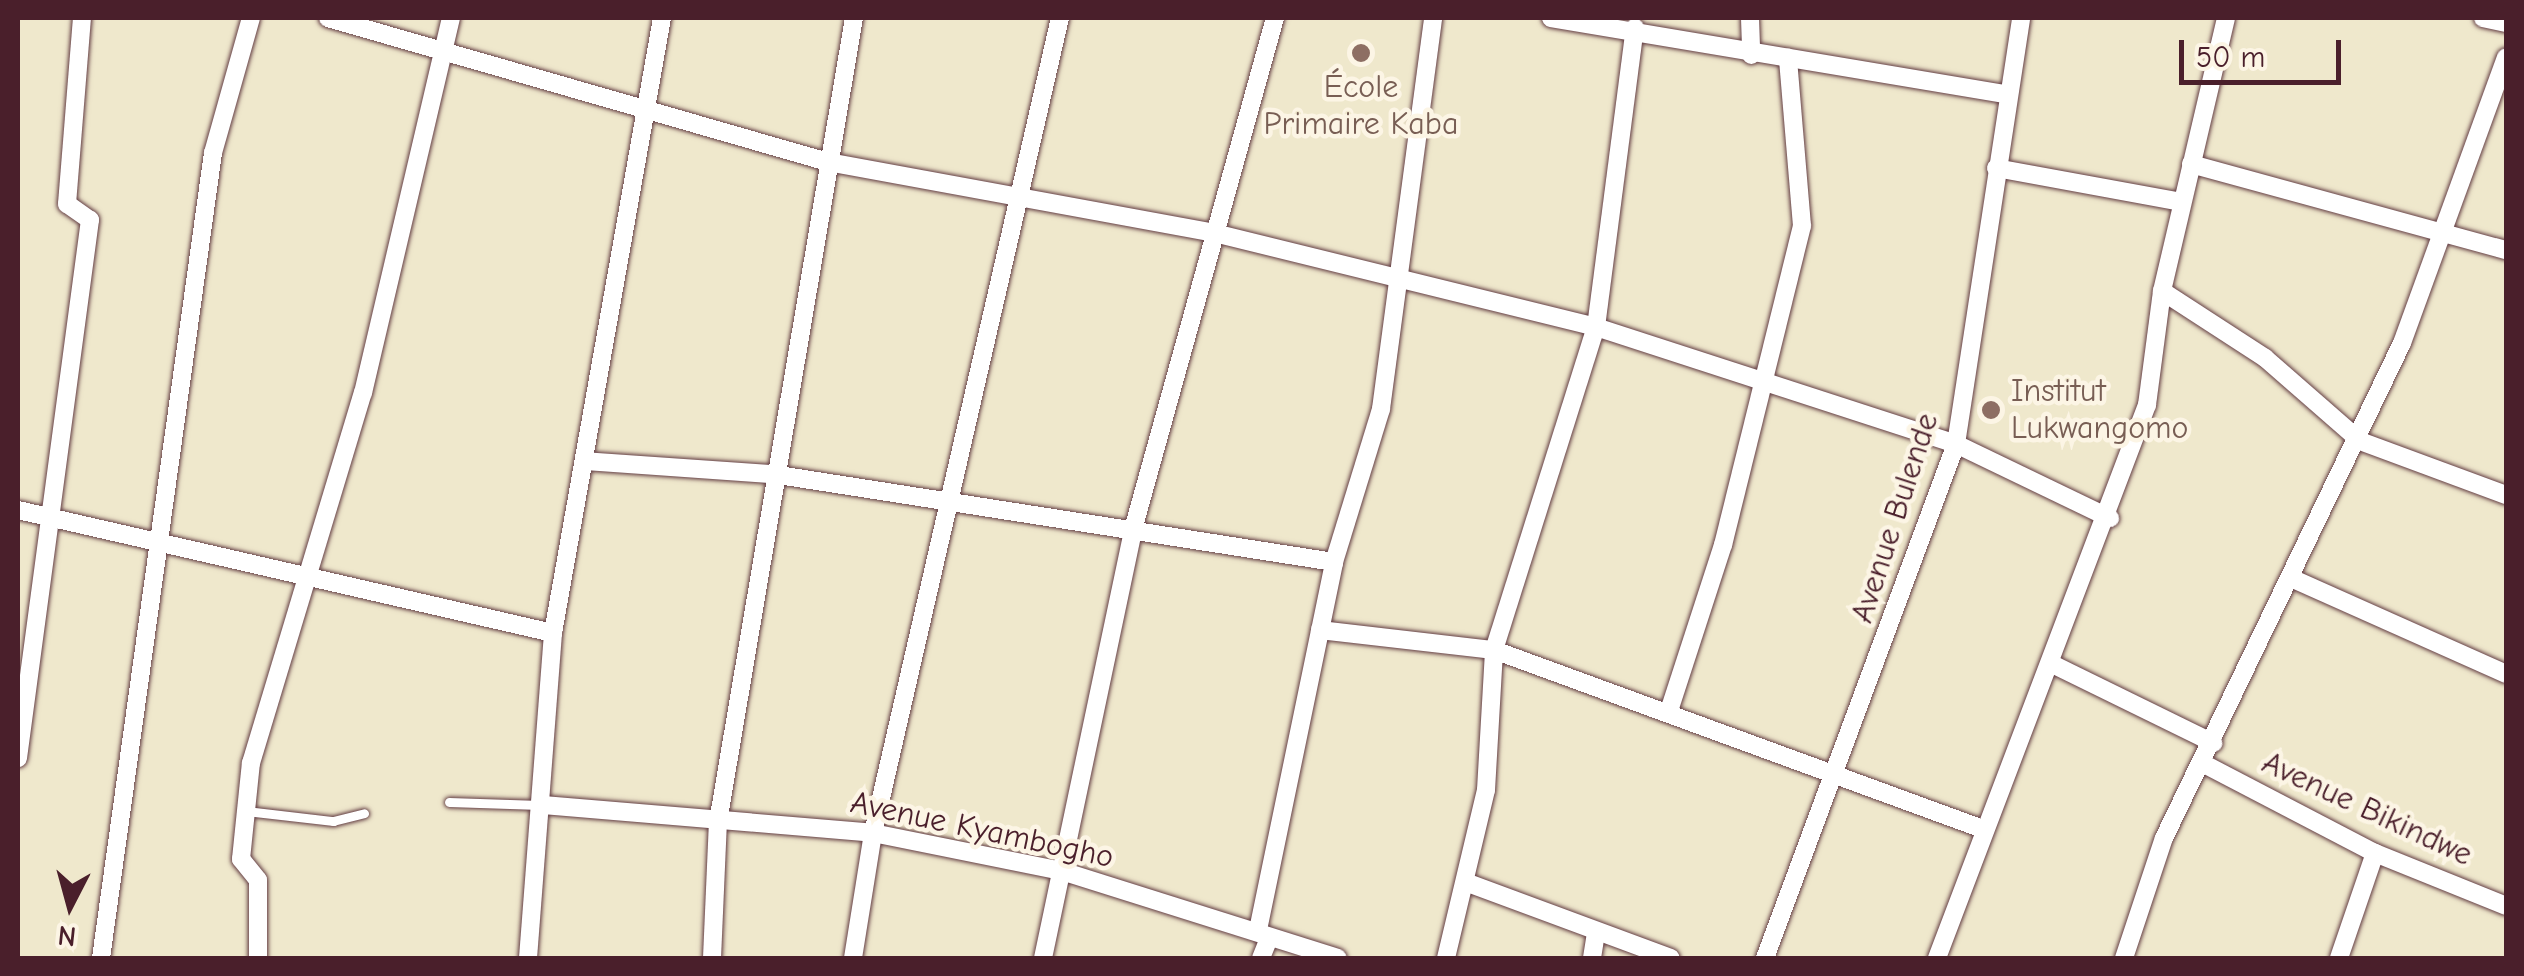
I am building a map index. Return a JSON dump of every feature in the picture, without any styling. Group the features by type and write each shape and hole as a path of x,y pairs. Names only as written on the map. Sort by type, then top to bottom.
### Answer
{"street":[{"path":"18,758 46,516 90,220 66,204 82,18"},
{"path":"100,958 165,544 212,153 251,18"},
{"path":"328,18 445,48 646,112 828,162 1214,233 1398,275 1596,327 1956,444 2110,518"},
{"path":"258,958 258,880 241,859 246,810 304,576 363,393 451,18"},
{"path":"528,958 543,805 553,633 662,18"},
{"path":"712,958 718,822 772,474 854,18"},
{"path":"853,958 873,832 1060,18"},
{"path":"1043,958 1134,526 1275,18"},
{"path":"1261,958 1334,562 1382,409 1434,18"},
{"path":"1552,18 1635,28 1751,55 2007,94"},
{"path":"1750,18 1751,55"},
{"name":"Avenue Bulende","path":"1766,958 1838,777 1956,444 2021,18"},
{"path":"1937,958 1983,829 2110,518 2147,405 2162,291 2226,18"},
{"path":"2483,18 2506,23"},
{"path":"1446,958 1468,883 1486,790 1494,650 1596,327 1635,28"},
{"path":"2124,958 2164,838 2360,441 2446,227 2506,57"},
{"path":"1669,711 1768,382 1802,226 1788,58"},
{"path":"2191,164 2446,227 2506,250"},
{"path":"1996,168 2181,202"},
{"path":"2162,291 2265,358 2360,441 2506,495"},
{"path":"584,461 772,474 1134,526 1334,562"},
{"path":"18,510 553,633"},
{"path":"2293,579 2506,674"},
{"path":"1320,630 1494,650 1983,829"},
{"path":"2050,663 2213,743"},
{"name":"Avenue Bikindwe","path":"2202,763 2375,852 2506,906"},
{"name":"Avenue Kyambogho","path":"543,805 873,832 1062,872 1338,958"},
{"path":"2339,958 2375,852"},
{"path":"1468,883 1670,958"},
{"path":"1592,958 1596,933"}],"lane":[{"path":"449,802 543,805"},
{"path":"246,810 333,821 364,813"}],"place":[{"name":"École Primaire Kaba","path":"1361,53"},
{"name":"Institut Lukwangomo","path":"1991,410"}]}
